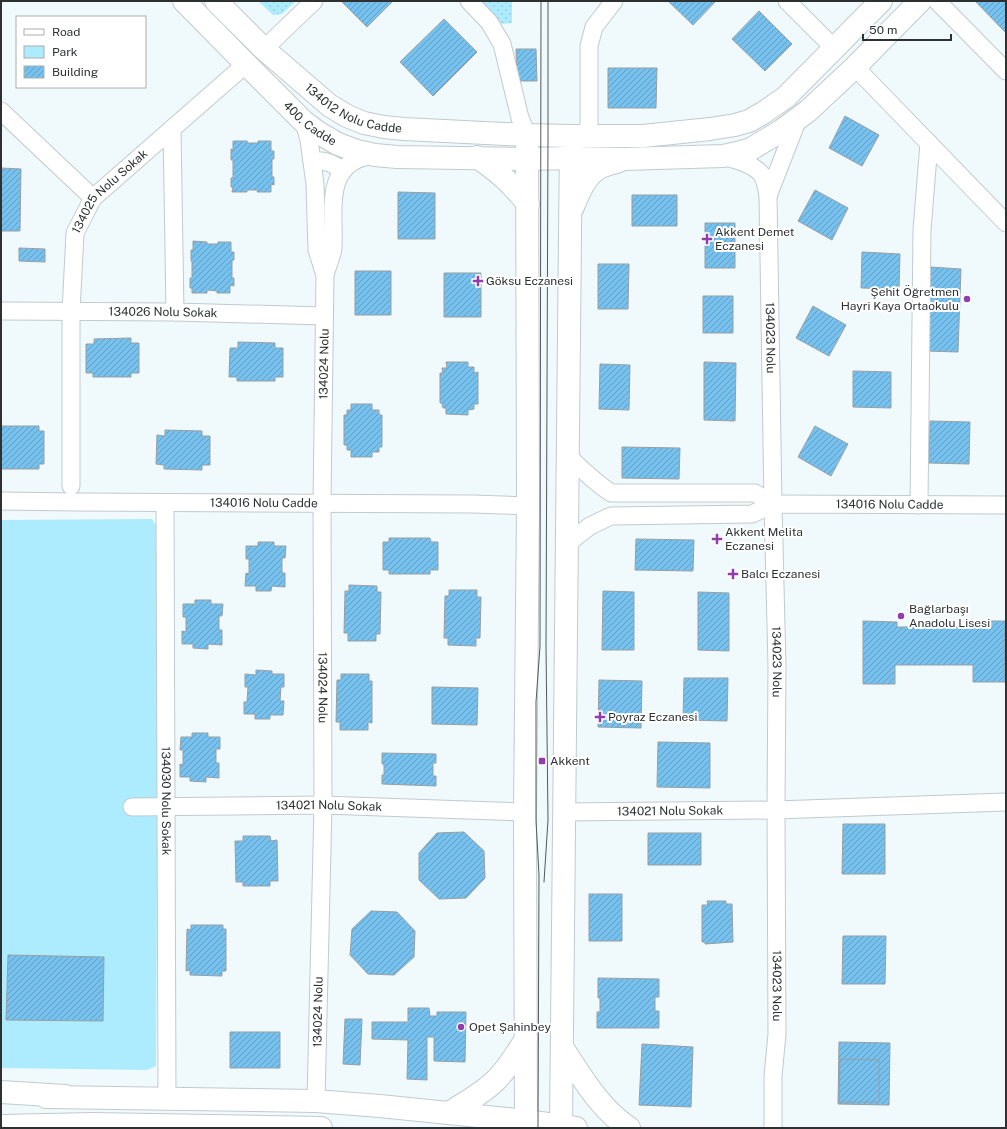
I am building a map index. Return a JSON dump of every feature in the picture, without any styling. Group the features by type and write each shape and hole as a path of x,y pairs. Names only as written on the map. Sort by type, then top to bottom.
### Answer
{"main road":[{"name":"400. Cadde","path":"184,1 304,122 338,144 356,151 375,155 397,157 625,159"},
{"name":"134012 Nolu Cadde","path":"216,1 264,49 329,105 347,116 364,123 384,127 527,135 580,136 644,136 710,130 749,121 763,114 786,97 881,1"},
{"path":"570,214 580,187 600,167 625,159 723,156 751,148 781,131 808,111 855,67 920,1"},
{"path":"526,1125 525,812 528,506 527,135"},
{"path":"1,1097 65,1096 316,1101 449,1113 526,1125 566,1128 562,1047 570,214 571,158 580,136"},
{"path":"477,157 506,178 528,204"},
{"path":"449,1113 485,1090 496,1080 526,1039"},
{"path":"562,1047 585,1083 601,1103 621,1123 629,1128"},
{"path":"1,1092 65,1096"},
{"path":"1,1126 93,1124 321,1128"},
{"path":"60,1128 93,1124"}],"street":[{"path":"264,49 314,1"},
{"path":"469,1 489,22 502,44 520,118 527,135"},
{"path":"580,136 588,46 594,27 614,1"},
{"path":"787,1 834,48"},
{"path":"938,1 1006,71"},
{"name":"134025 Nolu Sokak","path":"71,486 71,312 75,233 93,198 246,64"},
{"path":"855,67 1006,223"},
{"path":"1,111 93,198"},
{"path":"768,196 798,119"},
{"name":"134024 Nolu","path":"304,122 315,184 318,250 325,275"},
{"path":"172,129 175,312"},
{"path":"919,505 922,230 929,144"},
{"name":"134024 Nolu","path":"316,1101 323,805 322,503 325,275 333,250 334,194 337,182 343,171 354,161 360,158 375,155"},
{"path":"723,156 755,168 763,176 768,196"},
{"path":"312,161 325,161 337,166 343,171"},
{"name":"134023 Nolu","path":"768,196 777,666 777,1034 773,1076 772,1128"},
{"name":"134026 Nolu Sokak","path":"1,311 175,312 324,316"},
{"path":"568,456 585,474 598,485 611,493 755,493 773,504"},
{"name":"134016 Nolu Cadde","path":"1,501 473,504 528,506"},
{"name":"134030 Nolu Sokak","path":"165,503 167,1098"},
{"path":"568,543 590,526 611,516 752,514 773,504"},
{"name":"134016 Nolu Cadde","path":"773,504 1006,505"},
{"name":"134021 Nolu Sokak","path":"564,812 776,810 1006,802"},
{"name":"134021 Nolu Sokak","path":"132,807 323,805 525,812"}],"green space":[{"path":"258,1 296,1 282,14 273,15"},
{"path":"480,1 512,1 512,23 502,24"},
{"path":"152,519 159,530 156,1066 147,1070 1,1068 1,520"}],"building":[{"path":"341,1 393,1 367,27"},
{"path":"668,1 716,1 693,25"},
{"path":"975,1 1006,1 1006,33"},
{"path":"759,11 792,44 765,71 732,39"},
{"path":"444,19 477,52 433,96 400,62"},
{"path":"516,49 536,49 537,81 517,81"},
{"path":"608,68 657,68 656,108 608,108"},
{"path":"845,116 879,135 862,166 829,148"},
{"path":"233,141 258,143 258,141 271,141 271,151 274,151 274,159 272,159 272,177 274,177 274,185 271,184 271,192 247,190 247,192 232,192 233,187 231,187 231,178 233,178 233,160 231,160 231,149 233,150"},
{"path":"1,168 21,169 20,231 1,231"},
{"path":"815,190 848,208 832,240 798,221"},
{"path":"398,192 435,193 435,239 398,239"},
{"path":"632,195 677,195 677,226 632,226"},
{"path":"705,223 735,223 735,268 705,268"},
{"path":"193,241 207,242 207,244 231,242 231,252 234,252 234,260 232,260 232,278 234,278 234,286 230,285 230,293 217,293 217,291 207,290 207,293 192,293 192,288 190,288 190,278 192,278 191,250 193,250"},
{"path":"19,248 45,249 45,262 19,261"},
{"path":"862,252 900,254 899,289 861,288"},
{"path":"598,264 629,264 628,309 598,309"},
{"path":"930,267 961,269 958,352 927,351"},
{"path":"355,271 391,271 391,315 355,315"},
{"path":"444,273 481,273 481,317 444,317"},
{"path":"703,296 733,296 733,333 703,333"},
{"path":"813,306 846,325 829,356 796,338"},
{"path":"131,338 131,343 139,343 139,373 131,373 131,377 93,377 93,373 86,373 86,344 94,344 94,339"},
{"path":"238,342 275,343 275,348 283,348 283,377 275,377 275,381 237,381 237,377 229,377 230,348 238,348"},
{"path":"446,362 468,362 468,367 474,367 474,373 478,372 478,404 474,404 474,409 468,410 468,415 446,414 446,408 443,408 442,403 440,403 440,373 443,373 442,368 447,368"},
{"path":"704,362 736,363 735,421 704,420"},
{"path":"600,364 630,365 629,410 599,409"},
{"path":"853,371 891,372 891,408 853,407"},
{"path":"351,404 372,404 372,410 379,410 379,415 382,415 382,447 379,447 379,452 372,452 372,457 351,457 351,450 347,450 347,445 344,445 344,415 347,415 347,410 351,410"},
{"path":"930,421 970,422 969,464 929,463"},
{"path":"1,426 39,426 39,431 44,431 44,464 39,464 39,469 1,469"},
{"path":"815,426 848,444 831,476 798,457"},
{"path":"165,430 202,431 202,436 210,436 210,465 202,465 202,470 164,469 164,465 156,464 157,435 165,436"},
{"path":"622,447 680,448 679,479 622,478"},
{"path":"389,538 430,538 431,542 438,542 438,570 430,570 430,574 389,574 389,570 383,570 383,542 389,542"},
{"path":"636,539 694,540 693,571 635,570"},
{"path":"258,542 274,542 274,546 286,546 285,558 282,558 282,573 285,573 285,587 272,586 271,591 256,591 256,586 245,586 246,573 249,574 249,559 246,559 246,546 258,546"},
{"path":"349,585 377,586 377,592 381,592 380,634 376,634 376,641 348,641 348,633 344,633 345,591 349,591"},
{"path":"449,590 477,590 477,597 481,597 480,638 476,638 476,646 448,645 448,638 444,638 445,596 449,596"},
{"path":"603,591 634,592 634,650 602,650"},
{"path":"698,592 729,593 729,651 698,650"},
{"path":"195,600 211,600 211,604 223,604 222,616 219,616 219,630 222,630 222,645 208,644 208,649 193,648 193,644 182,644 182,631 186,632 186,617 183,617 183,604 195,604"},
{"path":"863,621 897,622 897,627 972,627 972,621 1005,621 1005,682 973,682 973,665 895,665 895,684 863,684"},
{"path":"256,670 272,671 272,674 284,674 284,687 281,687 280,701 284,701 283,715 270,715 270,719 255,719 255,714 244,714 244,702 247,702 248,687 245,687 245,674 256,675"},
{"path":"341,674 369,674 369,681 372,681 372,723 368,722 368,730 340,730 340,722 336,722 337,680 341,680"},
{"path":"684,678 728,678 727,721 683,720"},
{"path":"599,680 642,681 641,728 598,727"},
{"path":"432,687 478,688 477,725 432,724"},
{"path":"192,733 208,733 208,737 220,737 220,749 216,749 216,763 219,763 219,778 206,777 206,782 190,781 190,777 180,777 180,764 183,765 183,750 180,750 181,737 192,737"},
{"path":"658,742 710,743 710,788 657,787"},
{"path":"382,753 436,754 436,763 433,763 433,776 436,776 436,786 382,784 384,764 382,764"},
{"path":"843,824 885,824 885,874 842,874"},
{"path":"464,832 484,851 485,878 466,898 439,899 419,880 419,853 437,833"},
{"path":"648,833 701,833 701,865 648,865"},
{"path":"243,836 270,836 271,841 277,840 278,881 270,881 270,886 243,886 243,882 236,882 235,841 243,841"},
{"path":"589,894 622,894 622,941 589,941"},
{"path":"707,901 726,901 726,904 732,904 733,942 705,944 705,942 702,942 702,905 708,905"},
{"path":"371,911 397,912 415,931 414,957 394,975 368,974 350,955 352,929"},
{"path":"191,925 223,925 223,929 226,929 226,971 222,971 222,976 190,975 190,970 186,971 187,929 191,930"},
{"path":"843,936 886,936 885,984 842,984"},
{"path":"8,955 104,957 103,1021 6,1020"},
{"path":"598,978 659,979 659,997 655,997 655,1011 659,1011 659,1028 597,1028 597,1012 600,1012"},
{"path":"408,1008 429,1008 430,1016 437,1016 437,1012 466,1012 465,1062 434,1061 434,1037 427,1037 427,1080 407,1079 408,1040 372,1039 372,1022 408,1022"},
{"path":"345,1019 362,1019 360,1065 343,1064"},
{"path":"230,1032 280,1032 280,1068 230,1068"},
{"path":"839,1042 890,1043 889,1105 838,1104"},
{"path":"642,1044 693,1047 691,1107 639,1105"},
{"path":"840,1059 879,1060 879,1102 839,1102"}],"tram line":[{"path":"538,1128 539,875 536,821 536,702 540,646 541,1"},
{"path":"544,882 548,820 546,646 548,1"}],"place":[{"name":"Akkent Demet Eczanesi","path":"707,239"},
{"name":"Göksu Eczanesi","path":"478,281"},
{"name":"Şehit Öğretmen Hayri Kaya Ortaokulu","path":"967,299"},
{"name":"Akkent Melita Eczanesi","path":"717,539"},
{"name":"Balcı Eczanesi","path":"733,574"},
{"name":"Bağlarbaşı Anadolu Lisesi","path":"901,616"},
{"name":"Poyraz Eczanesi","path":"600,717"},
{"name":"Akkent","path":"542,761"},
{"name":"Opet Şahinbey","path":"461,1027"}]}
